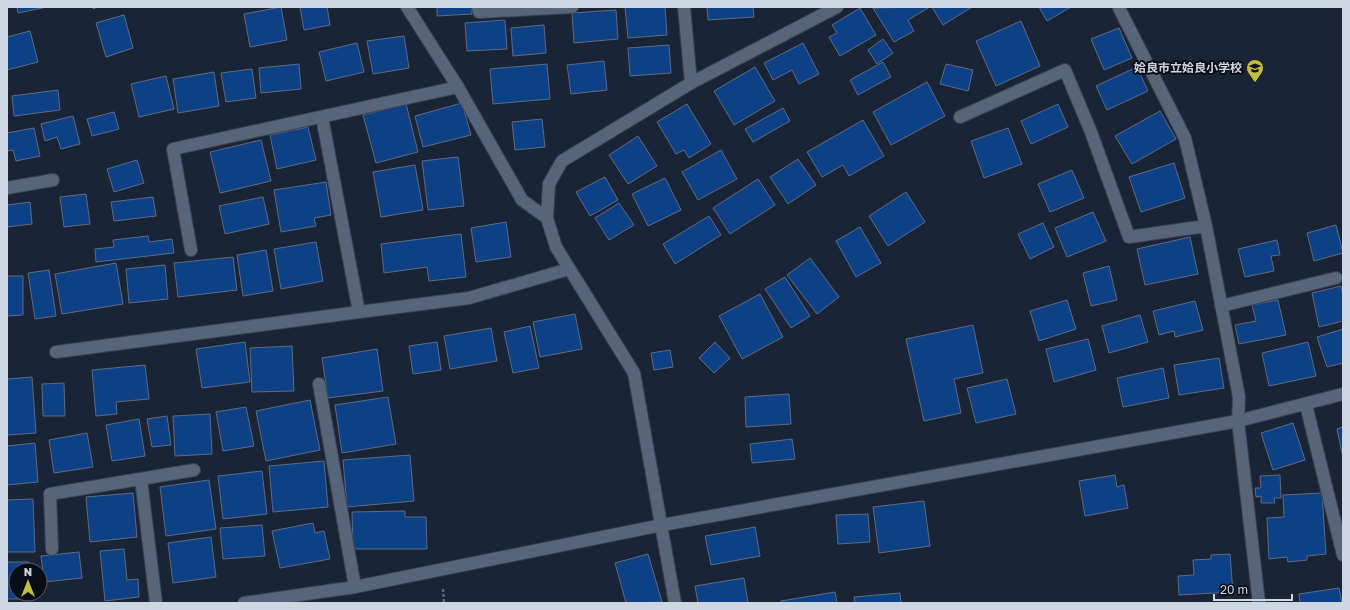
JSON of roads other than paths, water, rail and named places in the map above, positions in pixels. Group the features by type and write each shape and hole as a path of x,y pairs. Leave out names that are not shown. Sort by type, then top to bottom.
{"street":[{"path":"407,7 458,87 522,200 547,218"},
{"path":"478,7 479,12 572,7"},
{"path":"684,7 691,83"},
{"path":"1120,7 1119,8 1185,138 1206,226 1239,397 1238,421 1259,603"},
{"path":"675,603 672,595 662,525 634,373 556,247 547,218 549,184 562,161 691,83 831,9"},
{"path":"960,117 1065,70 1091,132 1129,237 1206,226"},
{"path":"190,250 173,149 458,87"},
{"path":"322,117 359,312"},
{"path":"7,188 53,180"},
{"path":"56,352 469,298 569,269"},
{"path":"1222,306 1336,278"},
{"path":"319,384 355,587"},
{"path":"244,603 355,587 662,525 1238,421 1306,405 1343,394"},
{"path":"1306,405 1343,555"},
{"path":"52,549 50,494 194,470"},
{"path":"141,479 156,603"}],"place":[{"name":"姶良市立姶良小学校","path":"1255,83"}]}
